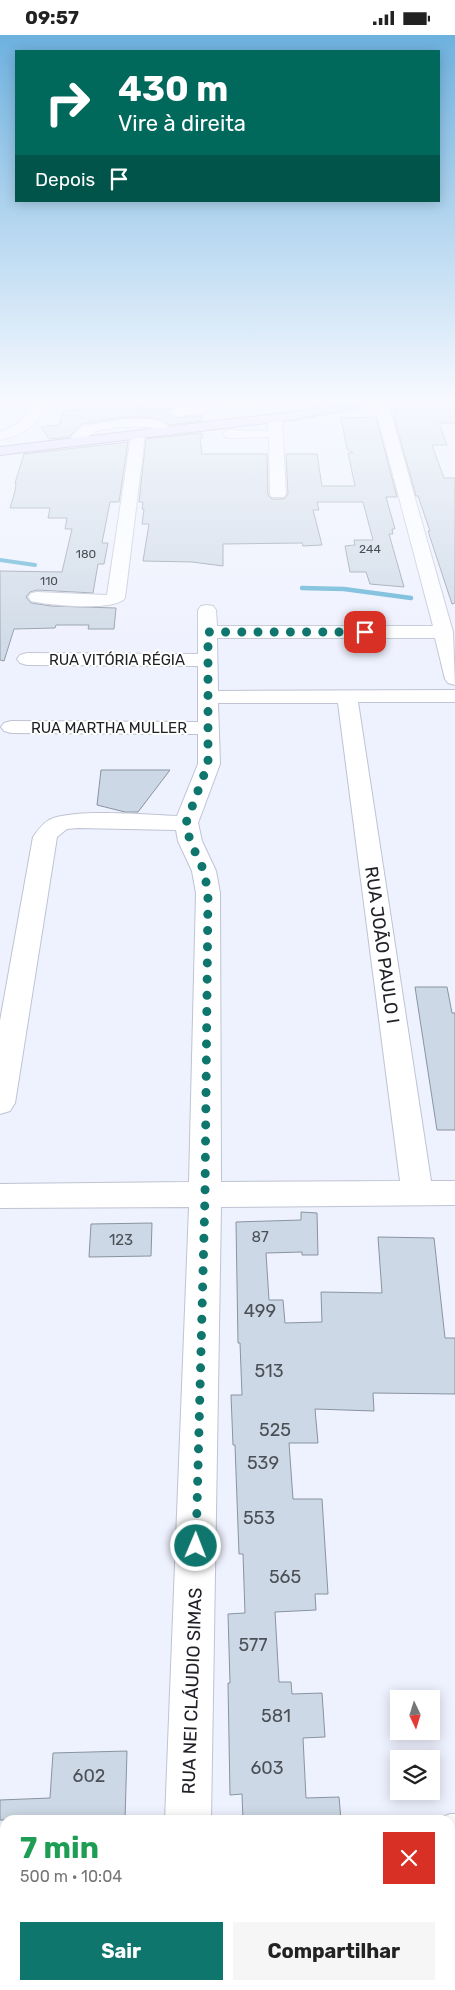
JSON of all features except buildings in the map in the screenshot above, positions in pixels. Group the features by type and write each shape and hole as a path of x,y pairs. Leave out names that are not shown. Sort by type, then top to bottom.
{"street":[{"path":"37,597 104,601 112,600 116,597 130,494"},
{"path":"406,494 455,679"},
{"path":"0,1103 45,837 49,830 63,822 78,821 186,823 208,764 207,610"},
{"path":"208,632 444,632"},
{"name":"RUA VITÓRIA RÉGIA","path":"27,659 207,660"},
{"path":"207,697 455,696"},
{"name":"RUA JOÃO PAULO I","path":"347,697 417,1193"},
{"name":"RUA MARTHA MULLER","path":"10,727 207,728"},
{"name":"RUA NEI CLÁUDIO SIMAS","path":"186,823 190,841 204,871 208,893 205,1195 188,1815"},
{"path":"0,1196 455,1193"}],"waterway":[{"path":"0,560 35,565"},
{"path":"302,588 344,589 411,598"}],"route":[{"path":"196,1546 205,1195 208,893 204,871 190,841 186,823 190,809 206,774 208,764 208,632 365,632"}]}
